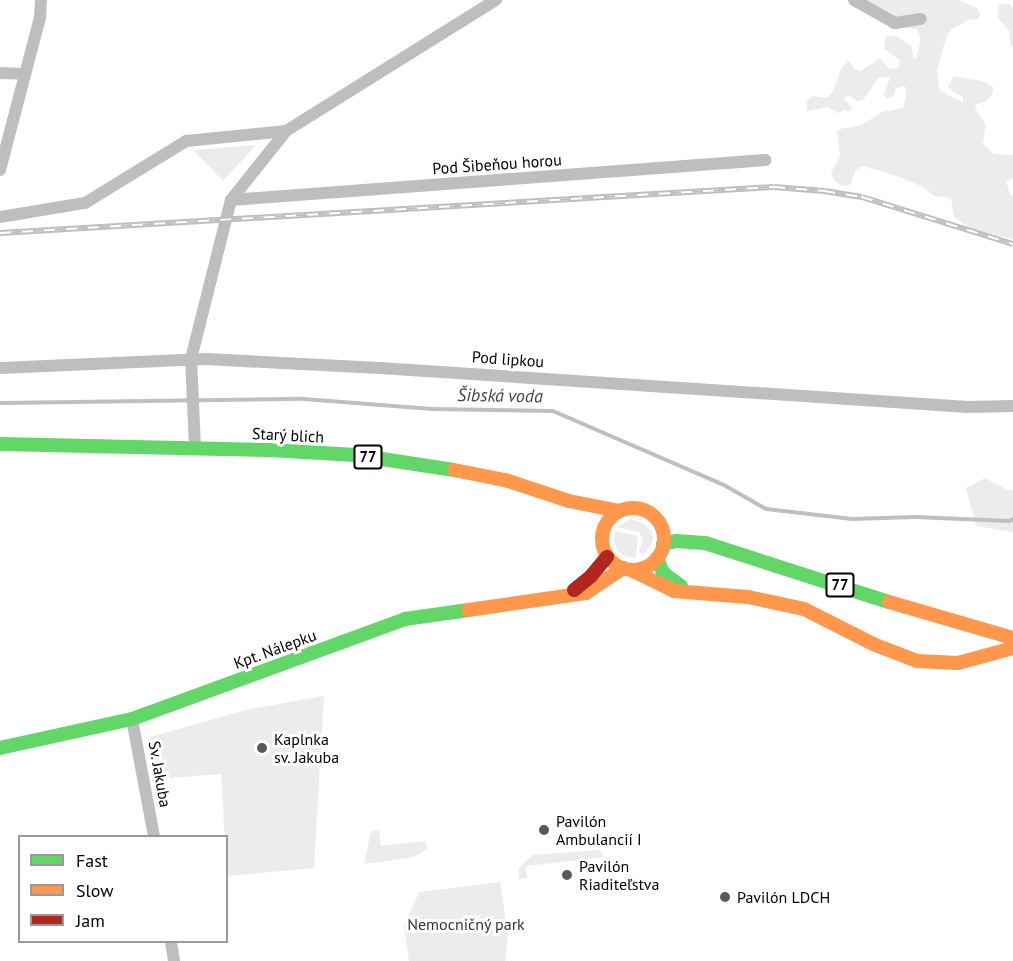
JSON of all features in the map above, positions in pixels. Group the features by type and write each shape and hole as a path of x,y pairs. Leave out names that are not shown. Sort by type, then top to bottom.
{"main road":[{"name":"Starý blich","path":"0,444 195,447 356,455 422,464 505,480 569,501 620,511"},
{"name":"Starý blich","path":"569,501 602,534"},
{"name":"77","path":"620,511 638,509 646,511 659,523 689,532 705,543"},
{"path":"620,511 612,516 602,534 608,557 666,588 748,597 804,609 873,644 917,661 958,663 1013,648"},
{"path":"627,569 649,565 657,558 663,544 659,523"},
{"name":"77","path":"663,544 676,541 705,543 1013,638"},
{"path":"565,597 591,576 608,557"},
{"path":"657,558 658,566 673,582 693,592"},
{"name":"Kpt. Nálepku","path":"0,748 132,718 405,619 586,593 627,569"}],"street":[{"path":"0,170 40,18 41,0"},
{"path":"195,447 191,360 231,200 286,130 496,0"},
{"path":"854,0 895,23 921,19"},
{"path":"0,73 25,74"},
{"path":"0,217 85,203 186,141 286,130"},
{"name":"Pod Šibeňou horou","path":"231,200 766,160"},
{"name":"Pod lipkou","path":"0,369 191,360 380,368 968,407 1013,406"},
{"name":"Sv. Jakuba","path":"132,718 154,835"},
{"path":"171,943 174,961"}],"green space":[{"path":"854,0 958,0 977,8 981,14 978,19 968,20 951,30 937,70 940,91 963,103 963,96 954,93 948,86 954,76 983,81 993,87 993,93 985,102 976,104 975,108 986,125 983,144 994,154 1013,155 1013,178 1006,181 1010,194 1013,196 1013,239 971,229 954,217 951,198 934,196 921,186 897,176 862,166 856,170 850,185 842,186 834,180 831,173 840,156 837,132 840,129 862,125 882,112 903,108 906,97 905,86 895,89 894,96 886,99 884,94 890,78 879,77 863,100 857,101 850,96 843,97 852,108 850,112 845,110 838,113 828,107 807,111 807,101 813,96 826,98 832,93 842,67 849,61 854,69 861,71 880,58 888,68 895,69 899,66 900,60 884,49 886,36 896,36 912,47 913,57 916,59 921,40 917,29 899,27 892,29"},
{"path":"999,4 1010,4 1013,9 1013,47 1010,45 1009,30 997,17"},
{"path":"256,145 223,181 193,150"},
{"path":"985,478 1010,491 1013,490 1013,532 976,526 966,488"},
{"path":"631,519 643,523 651,531 653,538 651,545 644,555 639,552 643,540 639,532 617,527"},
{"path":"615,531 638,536 636,558 626,557 618,551 613,540"},
{"path":"324,696 314,868 228,876 228,835 225,835 221,774 158,779 150,737 250,709"},
{"path":"379,830 381,846 425,841 428,848 414,857 364,864 371,831"},
{"path":"599,850 604,857 526,866 527,878 519,879 519,868 533,855"},
{"name":"Nemocničný park","path":"500,882 508,935 505,961 409,961 404,927 419,892"}],"waterway":[{"name":"Šibská voda","path":"0,403 304,399 432,409 553,411 724,485 766,509 852,519 915,517 1009,521 1013,519"}],"railway":[{"path":"0,233 774,187 862,197 1013,244"}],"traffic: fast":[{"path":"0,444 269,450 356,455 454,470"},
{"path":"663,544 676,541 705,543 889,602"},
{"path":"657,558 663,573 681,586"},
{"path":"0,748 132,719 405,619 468,610"}],"traffic: slow":[{"path":"454,470 505,480 569,501 620,511"},
{"path":"633,508 655,517 664,539 655,561 633,570 611,561 602,539 611,517 633,508"},
{"path":"468,610 586,593 623,568"},
{"path":"631,570 674,591 748,597 804,609 873,644 917,661 958,663 1013,648"},
{"path":"889,602 1013,638"}],"traffic: jam":[{"path":"574,590 591,576 607,557"}],"place":[{"name":"Kaplnka sv. Jakuba","path":"262,748"},
{"name":"Pavilón Ambulancií I","path":"544,830"},
{"name":"Pavilón Riaditeľstva","path":"567,875"},
{"name":"Pavilón LDCH","path":"725,897"}]}
